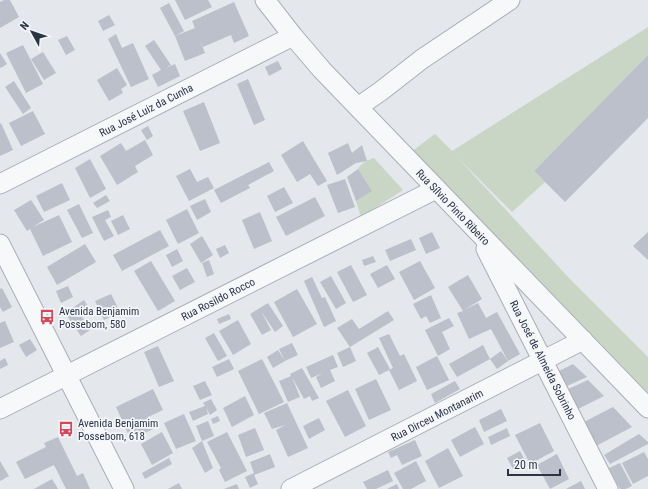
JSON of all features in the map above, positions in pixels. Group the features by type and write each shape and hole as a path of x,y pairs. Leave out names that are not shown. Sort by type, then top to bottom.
{"street":[{"name":"Rua Sílvio Pinto Ribeiro","path":"265,0 292,36 358,108 648,408"},
{"path":"358,108 422,58 510,0"},
{"name":"Rua José Luiz da Cunha","path":"0,184 292,36"},
{"name":"Rua Rosildo Rocco","path":"0,409 436,189"},
{"name":"Rua José de Almeida Sobrinho","path":"477,232 608,489"},
{"path":"0,244 124,489"},
{"name":"Rua Dirceu Montanarim","path":"291,489 583,340"}],"green space":[{"path":"648,27 648,55 534,171 545,182 512,212 456,156 569,278 648,357 648,398 411,152 435,134 452,151"},
{"path":"374,158 403,190 361,217 356,201 371,191 358,169 363,163"}],"building":[{"path":"10,0 19,17 0,28 0,2"},
{"path":"175,0 208,0 212,7 185,20"},
{"path":"234,2 249,36 234,43 231,35 203,47 199,38 205,53 185,61 175,36 195,28 192,21"},
{"path":"169,3 184,31 175,36 160,8"},
{"path":"109,15 115,25 103,31 98,21"},
{"path":"116,34 122,48 133,43 149,79 131,87 108,39"},
{"path":"67,36 75,50 66,55 58,40"},
{"path":"154,40 171,65 166,68 175,64 180,76 158,87 152,75 161,70 145,46"},
{"path":"23,45 43,84 26,93 6,53"},
{"path":"43,52 56,73 44,80 31,59"},
{"path":"0,53 7,64 1,68 0,67"},
{"path":"648,55 648,118 565,202 534,171"},
{"path":"278,61 282,69 269,76 265,67"},
{"path":"117,68 127,85 121,89 123,93 109,101 97,80"},
{"path":"248,79 265,120 254,125 237,84"},
{"path":"14,81 31,108 23,114 5,87"},
{"path":"204,102 220,143 200,151 183,111"},
{"path":"33,111 45,134 21,146 9,123"},
{"path":"1,123 13,150 0,156 0,124"},
{"path":"148,126 153,136 147,140 141,130"},
{"path":"145,140 153,155 135,166 138,172 117,185 100,156 121,143 126,151"},
{"path":"303,141 327,181 318,186 310,174 297,182 281,155"},
{"path":"348,143 352,153 362,145 367,161 356,163 337,175 328,153"},
{"path":"90,159 106,189 90,198 75,168"},
{"path":"269,162 274,171 248,185 250,188 221,203 214,190"},
{"path":"190,169 197,182 208,177 214,188 189,201 176,176"},
{"path":"358,169 372,191 356,201 347,177"},
{"path":"345,179 355,207 338,213 327,185"},
{"path":"62,183 70,200 44,212 36,196"},
{"path":"284,187 293,203 275,212 267,196"},
{"path":"106,195 110,201 97,208 93,203"},
{"path":"315,197 325,216 286,236 276,217"},
{"path":"205,199 211,212 197,220 190,206"},
{"path":"31,200 44,220 33,227 59,215 72,242 43,256 30,229 27,231 14,210"},
{"path":"79,204 93,233 82,238 67,210"},
{"path":"187,209 199,233 178,244 166,220"},
{"path":"108,210 111,217 105,220 114,236 104,241 92,217"},
{"path":"260,212 272,241 254,249 242,220"},
{"path":"123,215 130,229 118,235 111,221"},
{"path":"160,230 169,246 122,271 113,255"},
{"path":"432,232 440,248 426,254 419,238"},
{"path":"648,232 648,260 633,246"},
{"path":"202,236 213,255 201,263 190,244"},
{"path":"411,239 416,250 390,261 385,250"},
{"path":"85,244 96,262 57,285 47,267"},
{"path":"225,245 229,253 220,258 216,249"},
{"path":"177,249 183,261 172,267 166,255"},
{"path":"373,256 376,262 364,266 362,260"},
{"path":"209,260 214,274 207,277 202,263"},
{"path":"151,261 175,301 158,311 134,271"},
{"path":"420,261 435,288 414,300 399,272"},
{"path":"351,265 367,295 353,302 337,272"},
{"path":"387,265 395,279 378,288 370,274"},
{"path":"187,268 195,282 180,290 172,276"},
{"path":"468,275 482,299 464,310 478,303 486,318 497,312 520,354 508,361 491,329 469,339 457,313 463,311 448,287"},
{"path":"331,276 346,303 336,309 320,282"},
{"path":"312,277 322,298 325,297 336,321 324,327 304,281"},
{"path":"68,286 73,297 61,303 56,291"},
{"path":"2,288 12,307 3,312 0,307 0,289"},
{"path":"297,289 317,324 293,337 274,302"},
{"path":"111,294 120,312 104,320 95,301"},
{"path":"431,295 441,318 430,323 426,316 421,319 413,304"},
{"path":"84,300 91,311 82,317 90,330 81,336 65,313"},
{"path":"268,303 283,326 275,332 261,311 271,330 262,335 250,314"},
{"path":"388,311 394,320 350,347 337,328 352,319 359,329"},
{"path":"229,314 231,319 219,324 217,319"},
{"path":"449,318 454,326 442,332 450,349 438,356 425,330"},
{"path":"238,320 251,344 233,355 219,331"},
{"path":"5,321 14,342 0,348 0,323"},
{"path":"214,333 227,356 218,361 205,338"},
{"path":"389,334 400,356 404,354 417,381 399,390 389,370 393,368 379,338"},
{"path":"30,339 37,350 26,357 19,345"},
{"path":"292,343 298,355 285,361 279,349"},
{"path":"483,345 490,359 457,377 449,364"},
{"path":"158,346 174,381 159,387 144,352"},
{"path":"350,347 356,361 343,367 337,353"},
{"path":"378,347 390,369 379,375 367,353"},
{"path":"278,350 285,361 273,368 267,357"},
{"path":"501,351 508,361 497,369 490,359"},
{"path":"333,355 338,367 330,370 335,381 321,388 316,377 323,373 311,378 306,367"},
{"path":"437,356 449,380 427,390 416,367"},
{"path":"5,358 8,365 0,369 0,361"},
{"path":"229,359 234,369 217,377 212,367"},
{"path":"262,359 284,402 259,414 238,371"},
{"path":"573,364 587,377 567,386 559,371"},
{"path":"302,368 319,398 312,401 310,396 304,399 292,377 300,397 288,402 279,381 291,376 290,374"},
{"path":"376,379 391,410 369,420 355,389"},
{"path":"588,380 604,396 578,409 568,389"},
{"path":"205,381 212,395 200,400 193,386"},
{"path":"455,381 460,389 435,403 431,394"},
{"path":"153,389 163,410 148,417 153,429 131,440 116,407"},
{"path":"348,390 366,426 345,437 326,401"},
{"path":"245,396 254,415 232,427 223,408"},
{"path":"211,399 217,410 210,415 206,408 208,414 193,421 189,412 205,406 203,403"},
{"path":"287,403 308,448 288,457 276,430 285,425 272,429 264,413"},
{"path":"613,407 632,427 596,446 584,422"},
{"path":"501,409 507,421 484,432 479,420"},
{"path":"184,414 196,441 176,449 164,423"},
{"path":"218,416 220,421 213,424 211,419"},
{"path":"319,418 325,430 309,439 303,426"},
{"path":"208,421 214,436 202,441 196,426"},
{"path":"540,423 554,451 530,464 515,435"},
{"path":"475,427 484,444 460,457 451,440"},
{"path":"255,428 264,450 246,457 238,435"},
{"path":"507,428 510,436 491,445 488,437"},
{"path":"162,432 173,453 152,465 141,444"},
{"path":"227,432 247,471 225,482 219,470 221,468 207,442"},
{"path":"639,434 648,442 648,444 610,464 604,455"},
{"path":"58,437 77,476 83,473 90,489 66,489 54,465 25,479 16,462 46,447 44,443"},
{"path":"415,440 422,456 402,465 397,455 391,458 388,452"},
{"path":"202,441 213,468 205,473 192,448"},
{"path":"448,448 463,476 439,488 425,461"},
{"path":"520,451 526,462 513,469 507,458"},
{"path":"644,452 648,459 648,476 633,484 622,463"},
{"path":"270,454 275,467 254,475 258,484 250,488 245,477 254,473 250,462"},
{"path":"557,454 569,479 550,489 537,465"},
{"path":"169,458 172,464 145,479 142,473"},
{"path":"0,461 9,476 0,481"},
{"path":"416,461 426,481 411,489 403,489 394,473"},
{"path":"620,463 632,486 626,489 620,489 609,468"},
{"path":"388,470 393,481 376,489 367,489 363,482"},
{"path":"52,479 58,489 34,489"},
{"path":"581,481 585,489 566,489"},
{"path":"179,483 182,489 168,489"},
{"path":"237,484 239,489 224,489"},
{"path":"397,484 399,489 387,489"}],"place":[{"name":"Avenida Benjamim Possebom, 580","path":"47,317"},
{"name":"Avenida Benjamim Possebom, 618","path":"66,429"}]}
